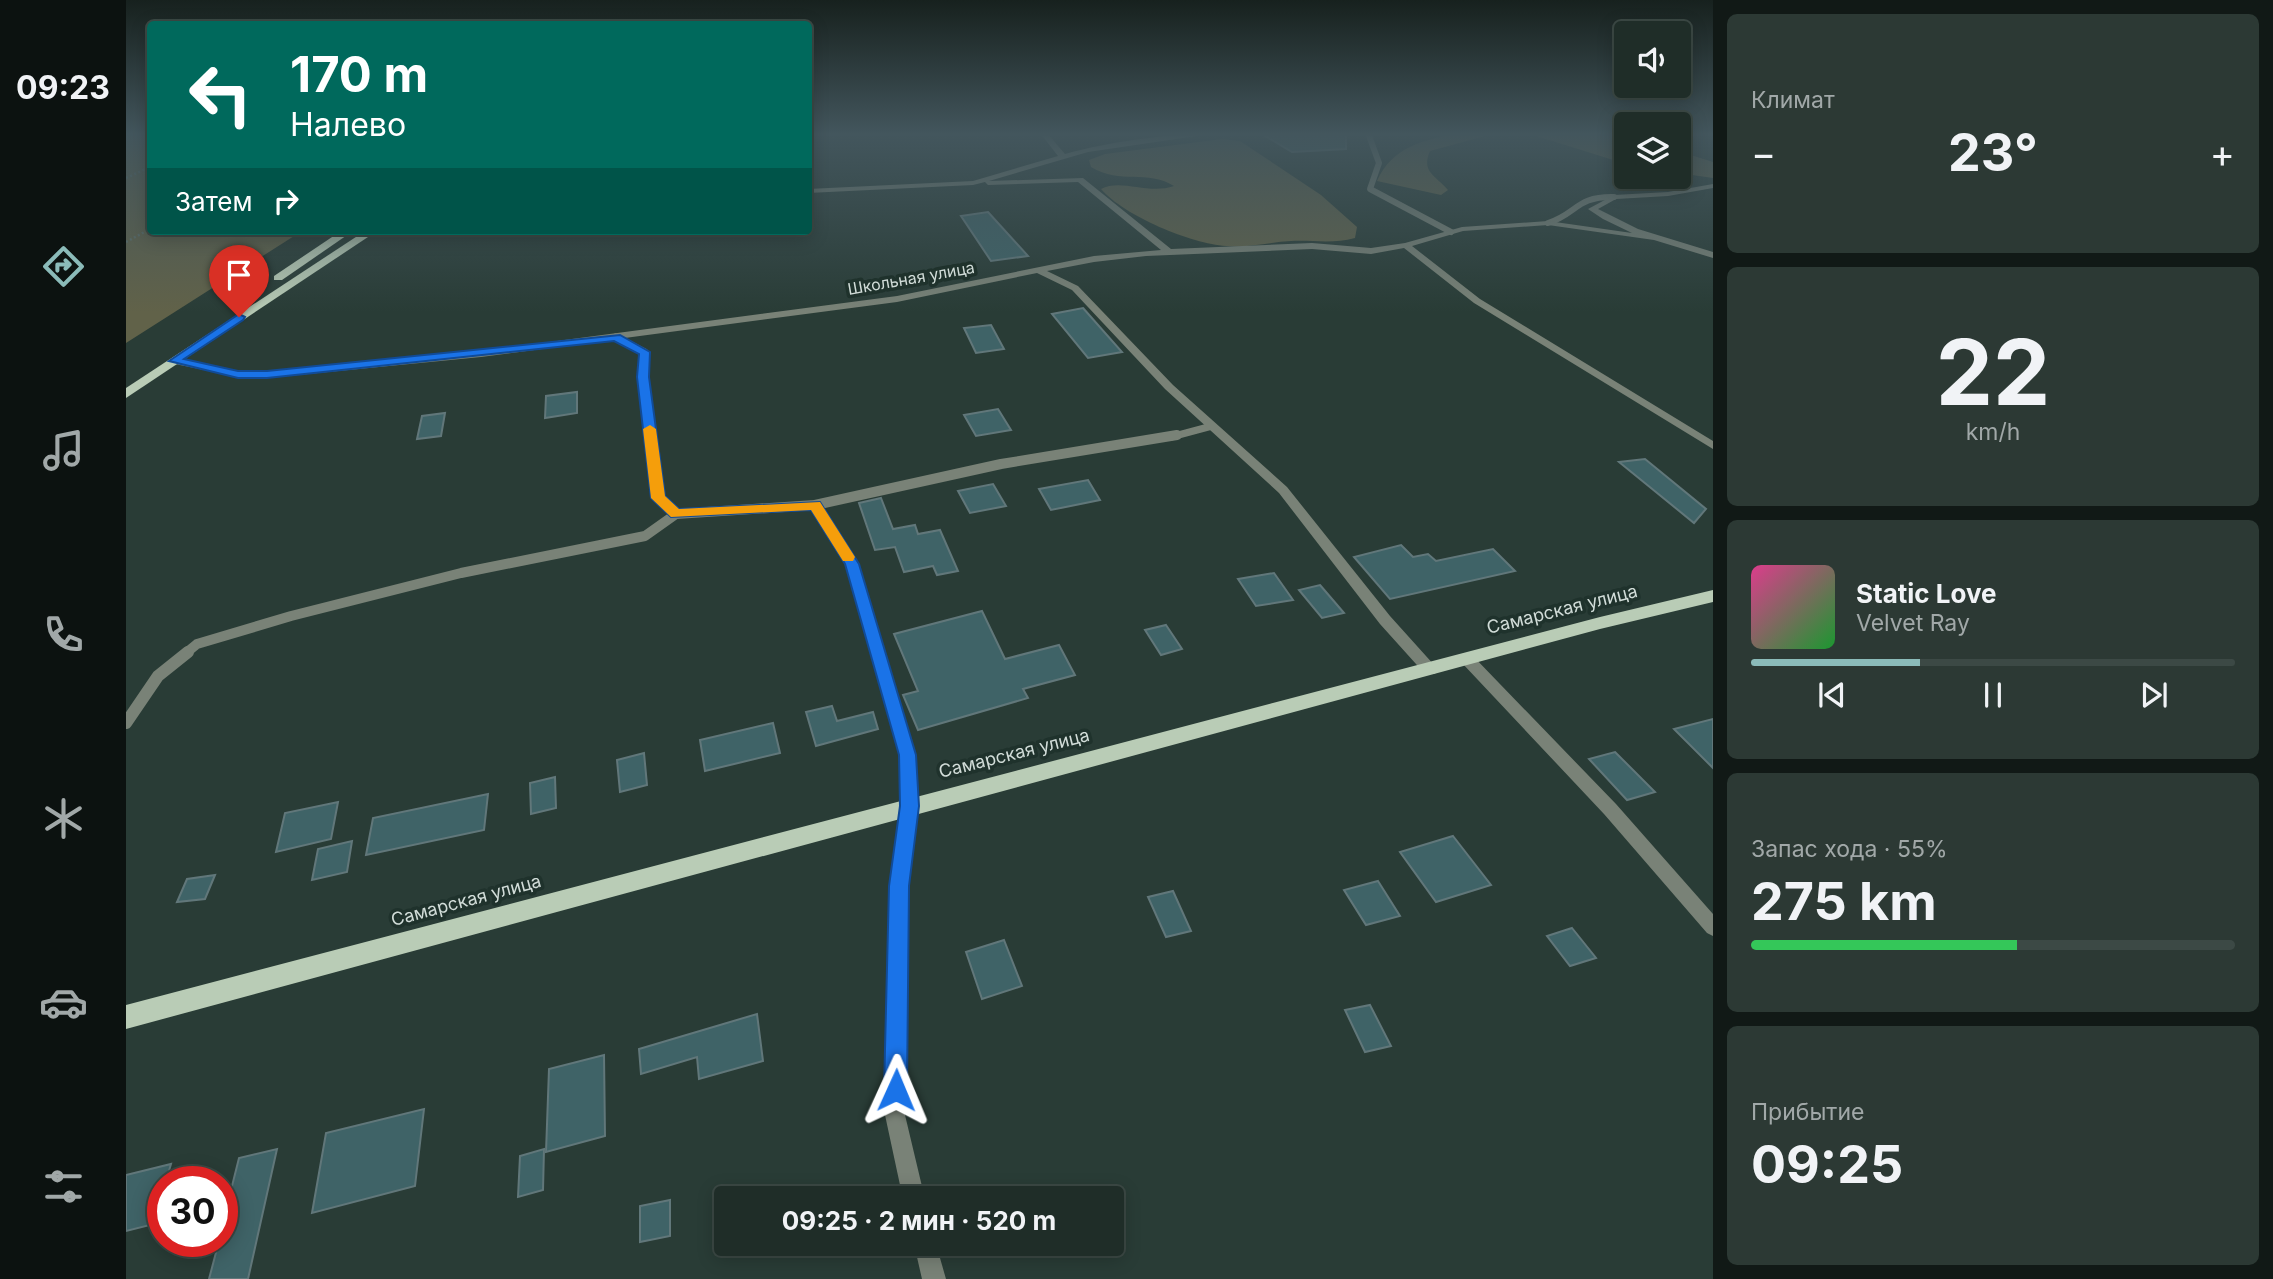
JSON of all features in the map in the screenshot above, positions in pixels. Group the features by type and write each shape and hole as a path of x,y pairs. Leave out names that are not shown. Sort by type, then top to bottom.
{"main road":[{"path":"126,379 342,235"},
{"path":"126,394 366,235"},
{"name":"Самарская улица","path":"126,1017 909,806 1713,596"}],"street":[{"path":"1096,193 1169,252"},
{"path":"1675,193 1614,197 1591,209 1610,222 1652,238 1713,255"},
{"name":"Школьная улица","path":"174,361 238,374 267,375 616,337 702,323 897,299 1094,260 1169,252 1312,246 1371,251 1406,245 1451,232 1548,222 1652,238"},
{"path":"1406,245 1477,301 1713,446"},
{"path":"1038,271 1075,288 1169,387 1283,490 1385,620 1430,670"},
{"path":"1467,659 1610,809 1713,926"},
{"path":"909,806 899,886 895,1115 911,1186"},
{"path":"928,1256 934,1279"}],"lane":[{"path":"1377,193 1399,207 1451,232"},
{"path":"1548,222 1565,218 1570,206 1584,200 1614,197"},
{"path":"616,337 645,352 643,377 658,498 676,514"},
{"path":"126,723 158,676 197,644 461,573 645,536 676,514 815,505 1002,464 1156,441 1212,426"},
{"path":"815,505 852,564 908,755 909,806"}],"path":[{"path":"126,242 147,231"}],"green space":[{"path":"126,193 147,193 147,235 296,235 126,343"},
{"path":"1105,193 1318,193 1357,227 1355,238 1339,241 1291,241 1251,246 1212,244 1159,227"}],"building":[{"path":"988,212 1028,256 991,261 961,216"},
{"path":"1083,308 1122,352 1088,358 1052,314"},
{"path":"991,325 1004,349 976,353 964,328"},
{"path":"577,392 577,413 545,418 546,396"},
{"path":"998,409 1011,430 976,436 964,415"},
{"path":"445,413 441,436 417,439 422,416"},
{"path":"1645,459 1706,509 1694,523 1619,462"},
{"path":"1088,480 1100,500 1051,510 1039,489"},
{"path":"993,484 1006,506 970,513 958,491"},
{"path":"881,498 893,529 915,525 918,534 940,530 958,571 937,575 933,566 904,572 895,547 875,550 859,503"},
{"path":"1401,545 1413,557 1428,554 1436,561 1493,549 1515,571 1390,599 1354,557"},
{"path":"1274,573 1293,600 1256,606 1238,579"},
{"path":"1320,585 1344,613 1322,618 1299,590"},
{"path":"982,611 1005,659 1059,645 1075,675 1023,689 1028,698 918,730 903,695 918,691 894,634"},
{"path":"1166,625 1182,649 1161,655 1145,630"},
{"path":"832,706 837,721 873,712 878,729 816,746 806,712"},
{"path":"1713,719 1713,768 1674,729"},
{"path":"773,723 780,753 705,771 700,740"},
{"path":"1615,752 1655,792 1627,800 1589,759"},
{"path":"644,753 647,785 620,792 617,760"},
{"path":"555,777 556,808 531,814 530,783"},
{"path":"488,794 484,830 366,855 373,818"},
{"path":"338,802 331,839 276,852 285,813"},
{"path":"1453,836 1491,885 1436,902 1400,852"},
{"path":"352,841 347,872 312,880 318,849"},
{"path":"215,875 205,899 177,902 187,879"},
{"path":"1378,881 1400,916 1366,925 1344,890"},
{"path":"1173,891 1191,931 1166,937 1148,897"},
{"path":"1572,928 1596,958 1570,966 1547,936"},
{"path":"1004,940 1022,986 982,999 966,952"},
{"path":"1370,1005 1391,1046 1365,1052 1345,1010"},
{"path":"757,1014 763,1061 699,1079 697,1057 641,1074 639,1049"},
{"path":"604,1055 605,1136 546,1152 549,1069"},
{"path":"424,1109 415,1186 312,1213 326,1133"},
{"path":"277,1149 248,1279 209,1279 215,1257 238,1257 239,1158"},
{"path":"544,1149 543,1190 518,1197 520,1156"},
{"path":"147,1170 147,1226 126,1231 126,1175"},
{"path":"670,1200 670,1236 640,1242 640,1206"}],"slow traffic":[{"path":"650,429 658,498 676,514 815,505 848,557"}],"route":[{"path":"239,317 174,361 238,374 267,375 481,354 616,337 645,352 643,377 658,498 676,514 815,505 852,564 908,755 909,806 899,886 896,1090"}]}
